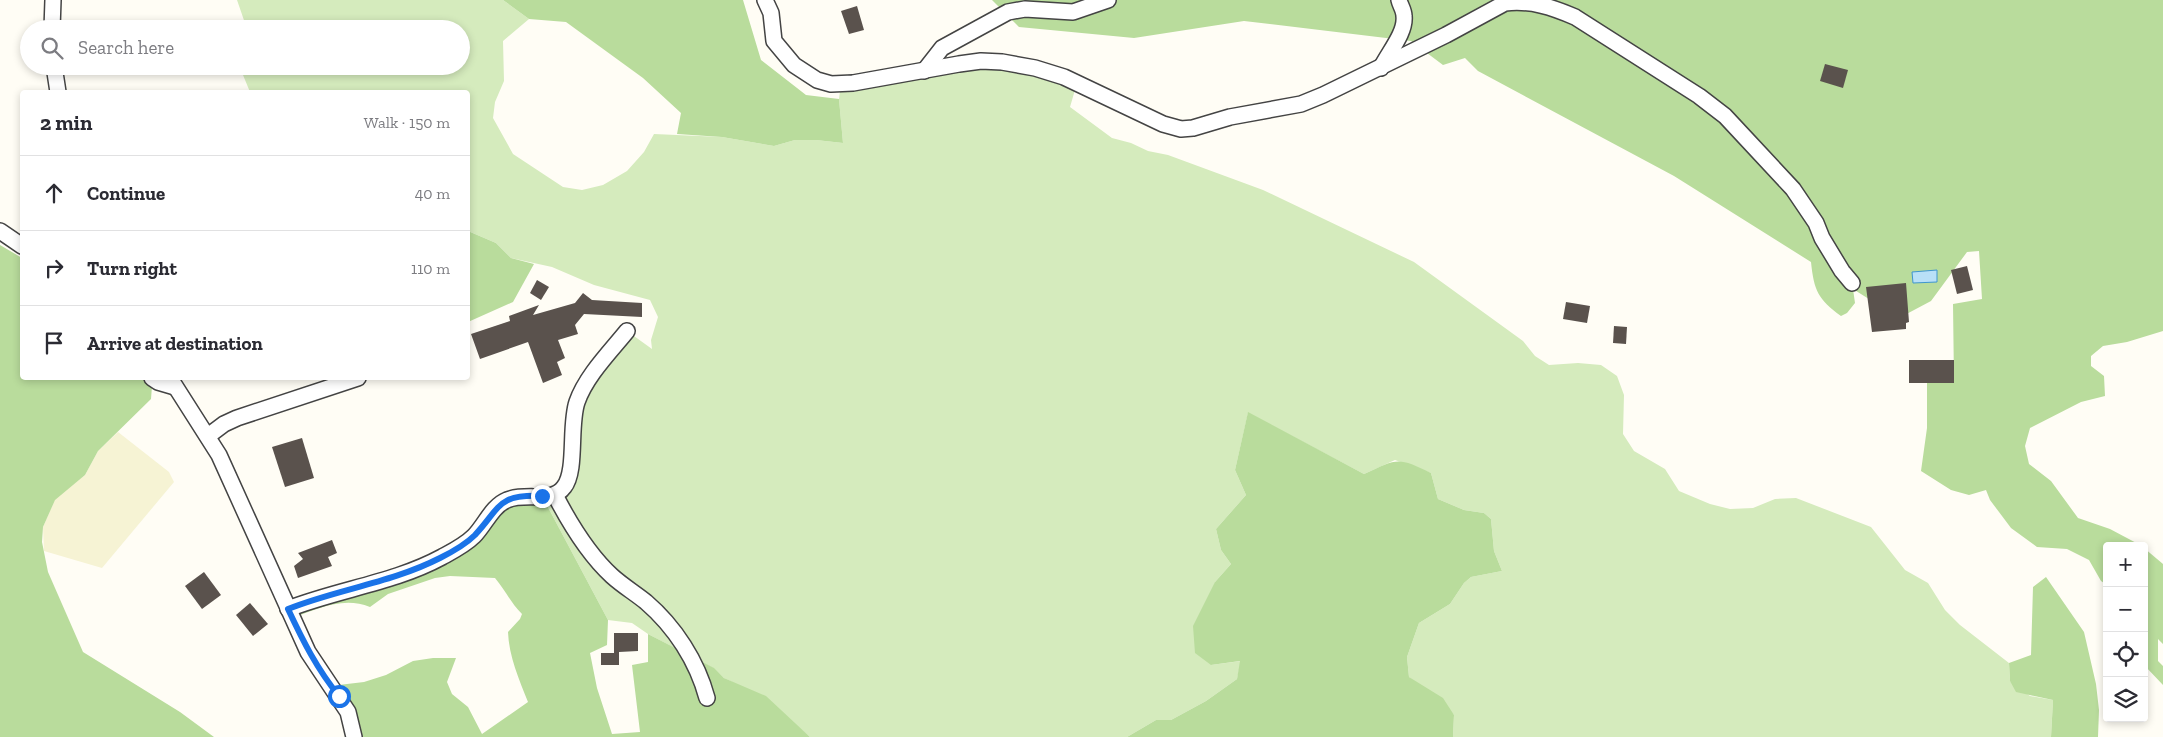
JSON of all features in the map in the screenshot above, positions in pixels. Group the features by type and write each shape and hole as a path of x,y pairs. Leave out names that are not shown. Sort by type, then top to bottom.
{"street":[{"path":"52,20 53,0"},
{"path":"765,0 771,13 774,41 794,65 817,80 831,84 853,83 982,61 1002,62 1035,68 1064,77 1163,124 1182,129 1193,128 1230,117 1301,104 1323,96 1505,3 1536,3 1556,8 1576,17 1699,96 1725,116 1793,189 1816,223 1822,238 1842,271 1852,283"},
{"path":"924,71 942,48 1008,12 1025,9 1073,12 1108,0"},
{"path":"1381,68 1404,22 1404,14 1399,0"},
{"path":"55,75 58,90"},
{"path":"0,230 20,245"},
{"path":"288,609 315,599 408,574 441,558 474,535 495,508 505,500 522,495 549,497 555,495 565,486 569,475 576,402 584,387 627,330"},
{"path":"155,380 158,382 173,382 208,436 232,482 308,652 348,712 354,737"},
{"path":"208,436 224,424 237,418 352,380"},
{"path":"555,495 591,554 612,576 646,602 662,618 685,647 696,666 706,698"}],"shaded area":[{"path":"118,432 169,472 174,482 102,568 44,551 43,527 55,499 85,475 98,451"}],"green space":[{"path":"237,0 503,0 529,19 503,41 504,81 495,102 493,118 513,154 563,187 582,190 603,185 627,171 644,152 654,134 722,137 774,146 795,140 843,143 839,99 841,84 981,61 1077,83 1070,107 1112,138 1131,143 1148,151 1168,155 1263,190 1414,262 1523,341 1535,356 1549,365 1578,363 1601,365 1617,376 1624,395 1623,434 1634,451 1665,469 1679,491 1710,504 1730,509 1753,508 1775,499 1796,498 1871,527 1905,570 1928,583 1945,610 1960,625 2009,663 2010,681 2030,696 2053,700 2051,737 1453,737 1454,715 1409,677 1407,657 1419,623 1450,604 1464,583 1471,577 1502,571 1494,551 1491,519 1484,513 1464,510 1438,499 1431,473 1395,460 1364,474 1248,413 1235,470 1246,495 1216,529 1221,550 1231,564 1215,582 1211,665 1241,661 1237,679 1206,701 1171,720 1156,720 1127,737 810,737 791,721 742,687 724,678 713,668 648,634 632,623 608,620 542,496 561,491 576,402 627,331 652,349 651,340 658,317 650,300 594,285 552,267 511,258 496,243 470,232 470,90 249,90 243,75 470,75 470,20 244,20"},
{"path":"503,0 743,0 761,60 806,95 839,99 843,143 795,140 774,146 722,137 677,134 681,113 643,78 566,22 529,19"},
{"path":"992,0 2163,0 2163,331 2127,342 2103,346 2091,356 2091,366 2104,376 2105,396 2081,402 2030,428 2025,446 2029,464 2051,481 2078,518 2110,529 2134,542 2103,542 2103,582 2089,560 2067,549 2037,547 2011,528 1990,500 1986,490 1969,495 1951,490 1921,471 1927,428 1927,383 1954,383 1953,304 1982,299 1979,251 1967,252 1931,301 1899,318 1853,289 1855,303 1847,313 1841,316 1819,294 1811,262 1674,176 1478,71 1465,58 1443,65 1411,41 1244,21 1134,38 1019,27"},
{"path":"470,232 496,243 511,258 534,264 513,302 470,321"},
{"path":"0,245 20,257 20,380 147,380 152,386 151,399 98,451 85,475 55,500 43,527 42,542 48,572 83,652 180,712 214,737 0,737"},
{"path":"1248,412 1364,474 1391,463 1404,462 1411,464 1431,473 1438,499 1464,510 1484,513 1491,519 1494,551 1502,571 1471,577 1464,583 1450,604 1419,623 1407,657 1409,677 1443,698 1454,715 1453,737 1127,737 1156,720 1171,720 1206,701 1237,679 1240,661 1211,665 1195,653 1193,626 1215,582 1231,564 1221,550 1216,529 1246,495 1235,470"},
{"path":"542,496 608,620 607,645 590,653 597,688 612,734 640,732 632,665 648,662 648,634 714,668 724,678 766,696 810,737 354,737 330,686 364,682 386,675 413,661 433,658 456,658 447,682 452,694 468,707 482,734 528,702 512,659 508,632 522,614 495,578 450,576 435,578 388,594 370,607 360,604 340,603 292,618 315,599 441,557 495,508"},
{"path":"2148,551 2163,564 2163,644 2158,639 2158,661 2163,666 2163,685 2148,669"},
{"path":"2046,577 2084,632 2096,684 2099,710 2098,737 2051,737 2053,700 2016,692 2010,681 2009,663 2031,655 2033,587"}],"water":[{"path":"1937,270 1937,282 1913,283 1912,272"}],"building":[{"path":"857,6 864,30 849,34 841,11"},
{"path":"1825,64 1848,70 1843,88 1820,81"},
{"path":"1967,266 1973,290 1957,294 1951,270"},
{"path":"537,280 549,287 541,300 530,293"},
{"path":"1906,283 1909,322 1906,323 1906,329 1872,332 1866,287"},
{"path":"583,293 592,300 642,303 642,317 584,314 575,325 578,334 558,340 565,358 557,362 562,375 543,383 528,342 480,359 471,334 510,321 509,316 539,305 533,315 575,303"},
{"path":"1566,302 1590,306 1587,323 1563,319"},
{"path":"1614,326 1627,327 1626,344 1613,343"},
{"path":"1909,360 1954,360 1954,383 1909,383"},
{"path":"302,438 314,478 285,487 272,447"},
{"path":"332,540 337,553 328,557 332,566 298,578 294,566 303,559 298,553"},
{"path":"204,572 221,595 202,609 185,586"},
{"path":"250,603 268,624 253,636 236,615"},
{"path":"614,633 638,633 638,651 619,652 619,665 601,665 601,653 614,653"}],"route":[{"path":"339,696 322,676 308,652 288,609 340,591 408,574 462,546 474,535 495,508 505,500 522,495 542,496"}]}
